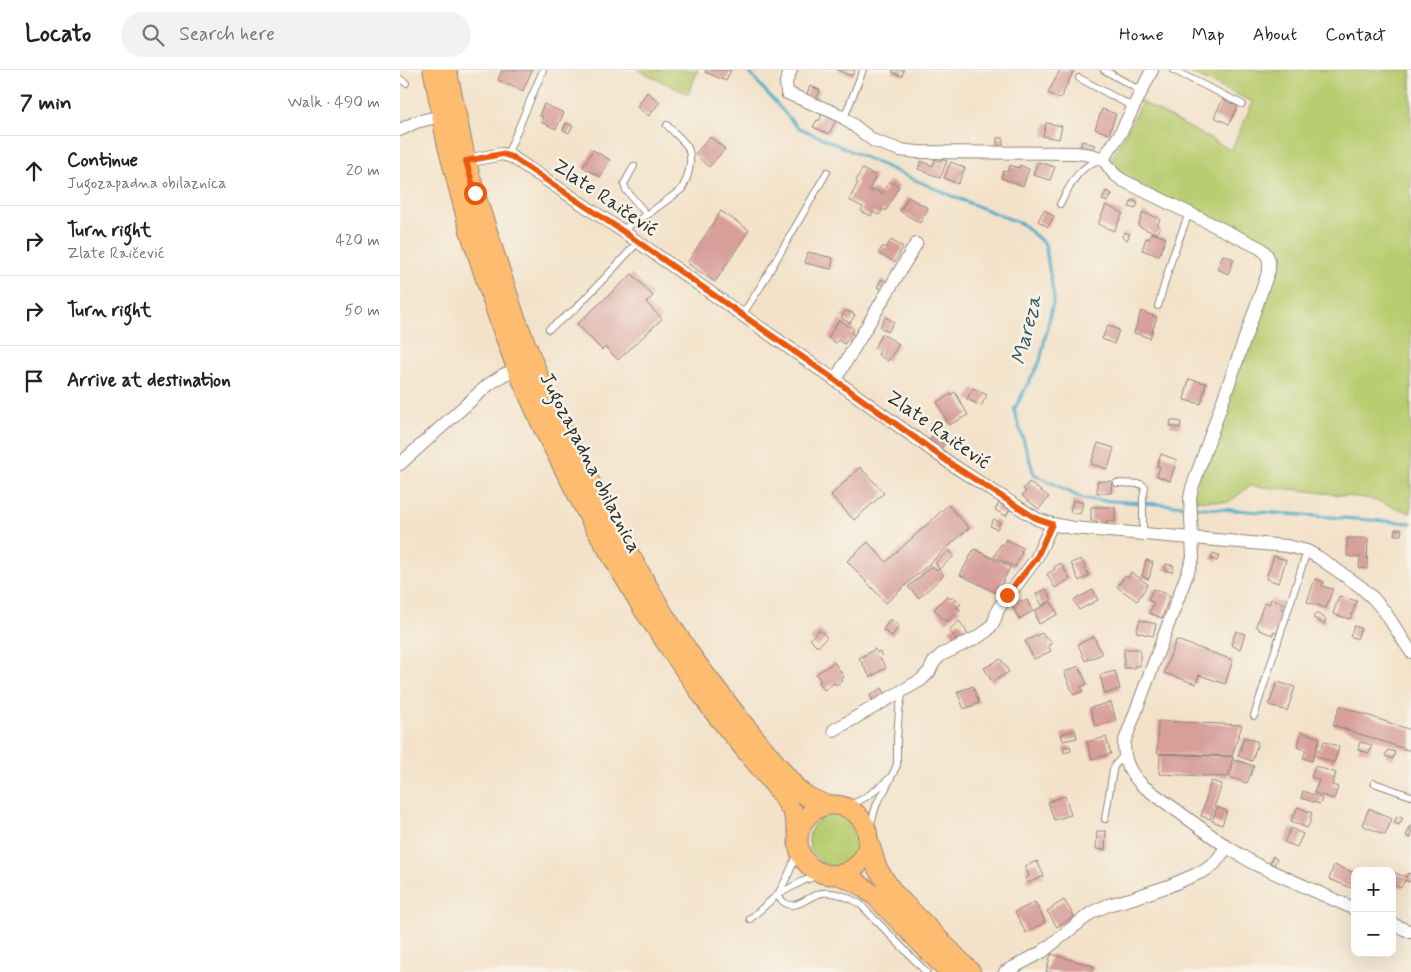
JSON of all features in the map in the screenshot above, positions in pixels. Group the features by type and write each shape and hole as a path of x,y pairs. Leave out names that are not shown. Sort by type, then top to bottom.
{"main road":[{"name":"Jugozapadna obilaznica","path":"433,70 456,183 470,232 517,369 544,430 591,521 633,593 713,711 783,797 793,812 798,838"},
{"name":"Jugozapadna obilaznica","path":"447,70 466,161 500,274 552,410 615,529 663,613 695,661 735,714 797,789 815,801 835,806"},
{"path":"949,972 875,896 859,884 814,870 806,863 801,855 798,838 802,823 808,815 816,809 835,806 852,810 860,816 865,824 877,868 893,892 971,972"},
{"path":"831,875 850,871 860,864 866,854 869,837"}],"street":[{"path":"790,70 786,82 787,93 821,106 844,118 874,141 900,150 926,152 1090,155 1103,159 1114,174 1122,180 1266,252 1270,263 1269,270 1192,488 1190,512 1193,558 1124,743 1124,755 1133,776 1143,786 1227,847 1255,864 1351,907"},
{"path":"1103,159 1120,134 1152,70"},
{"path":"400,130 421,121 441,116"},
{"path":"466,161 495,155 507,155"},
{"name":"Zlate Raičević","path":"507,155 621,230 954,466 1037,519 1073,528 1300,548 1354,582 1373,598 1385,612 1411,652"},
{"path":"835,380 916,244"},
{"path":"400,464 488,385 502,375 517,369"},
{"path":"834,730 925,676 941,655 988,630 994,622 998,609 1036,559 1052,524"},
{"path":"1005,972 1042,952 1091,913 1108,905 1146,894 1204,871 1214,864 1227,847"},
{"path":"1396,926 1411,932"}],"lane":[{"path":"507,155 543,70"},
{"path":"844,118 863,70"},
{"path":"1104,70 1141,91"},
{"path":"1173,70 1242,104"},
{"path":"1079,78 1133,107"},
{"path":"621,230 647,215 682,189 688,176 690,155 687,146 667,126"},
{"path":"1060,204 1081,170 1090,163 1103,159"},
{"path":"634,166 624,184 626,190 647,215"},
{"path":"742,315 761,286 827,172"},
{"path":"1158,306 1188,213"},
{"path":"549,329 574,310 637,243"},
{"path":"1117,483 1144,485 1143,534"},
{"path":"1254,716 1307,551"},
{"path":"869,837 878,803 897,765 898,726 903,690"},
{"path":"1105,819 1113,770 1124,755"},
{"path":"835,806 852,804 867,796 892,776"},
{"path":"1374,783 1411,796"},
{"path":"777,895 794,864 798,838"},
{"path":"750,920 777,895 803,881 831,875"},
{"path":"777,895 781,901 789,906 796,906 816,895 824,893 839,894 851,898 860,904 926,972"}],"green space":[{"path":"638,70 698,70 688,94"},
{"path":"1184,70 1411,70 1411,513 1371,499 1250,486 1229,502 1192,500 1272,254 1124,176 1111,160 1142,102 1231,150 1253,102"},
{"path":"835,814 845,816 853,822 859,830 861,840 859,850 853,858 845,864 835,866 825,864 817,858 811,850 809,840 811,830 817,822 825,816"}],"building":[{"path":"502,70 532,70 523,91 498,80"},
{"path":"706,70 731,70 726,81 705,72"},
{"path":"837,70 855,70 852,76"},
{"path":"893,70 904,70 902,76 892,72"},
{"path":"1060,70 1074,70 1060,99 1048,93"},
{"path":"810,86 820,90 816,100 806,96"},
{"path":"647,92 660,102 649,116 637,107"},
{"path":"1223,99 1238,106 1229,124 1214,117"},
{"path":"544,104 564,113 556,129 541,122 543,116 539,115"},
{"path":"1102,109 1116,114 1109,134 1095,129"},
{"path":"822,114 836,120 829,134 813,127 817,120 819,121"},
{"path":"566,123 573,126 569,133 563,130"},
{"path":"1046,123 1062,126 1059,139 1043,136"},
{"path":"710,137 725,149 709,167 695,154"},
{"path":"997,138 1003,138 1003,150 997,150"},
{"path":"1082,141 1095,145 1092,154 1080,150"},
{"path":"593,150 610,160 600,177 583,167"},
{"path":"935,159 947,161 940,178 918,169 921,161 933,166"},
{"path":"951,162 965,168 958,184 944,178"},
{"path":"1038,162 1055,167 1050,180 1033,175"},
{"path":"1010,165 1019,168 1020,165 1029,169 1023,186 1001,178 1003,171 1008,172"},
{"path":"862,169 876,176 869,190 872,192 873,189 882,194 889,181 899,186 886,211 883,209 879,215 873,212 871,216 861,211 863,207 849,200 858,183 856,181"},
{"path":"1106,191 1112,194 1108,202 1102,200"},
{"path":"908,197 928,208 920,223 900,211"},
{"path":"1132,200 1138,203 1135,209 1129,207"},
{"path":"1106,205 1123,213 1114,231 1098,224"},
{"path":"1044,210 1054,216 1048,227 1038,221"},
{"path":"721,211 749,230 715,282 687,263"},
{"path":"1143,212 1160,219 1157,226 1160,227 1157,234 1138,226"},
{"path":"1124,232 1130,234 1127,240 1122,237"},
{"path":"1151,233 1166,238 1159,256 1142,250 1146,238 1149,239"},
{"path":"891,240 903,247 895,262 878,253 883,246 886,248"},
{"path":"808,252 833,258 831,269 805,263"},
{"path":"1223,255 1234,259 1228,274 1217,269"},
{"path":"632,274 653,296 646,302 662,319 618,360 605,347 602,350 577,324"},
{"path":"882,279 887,282 883,290 877,287"},
{"path":"846,310 855,315 850,323 841,318"},
{"path":"1141,311 1157,317 1150,338 1134,333"},
{"path":"886,317 894,322 888,332 880,327"},
{"path":"839,320 854,329 851,333 855,335 851,342 847,339 845,344 838,340 836,343 828,338"},
{"path":"1108,325 1119,330 1114,344 1102,339"},
{"path":"882,334 899,344 888,361 878,355 880,351 874,348"},
{"path":"1189,379 1206,383 1201,404 1184,400"},
{"path":"973,388 987,395 981,406 967,399"},
{"path":"955,392 968,415 949,425 937,402"},
{"path":"1171,420 1181,422 1180,428 1170,426"},
{"path":"935,432 947,440 941,449 929,441"},
{"path":"1098,443 1114,448 1108,469 1091,464"},
{"path":"1161,454 1177,460 1170,481 1157,476 1160,467 1157,466"},
{"path":"860,467 884,493 854,520 831,495"},
{"path":"1097,481 1112,481 1111,493 1097,493"},
{"path":"1029,482 1049,497 1039,509 1022,496 1026,491 1023,489"},
{"path":"1073,500 1083,503 1080,514 1070,512"},
{"path":"999,503 1010,509 1006,516 995,510"},
{"path":"948,505 969,528 886,603 847,561 868,542 886,562"},
{"path":"1091,507 1115,507 1115,522 1106,521 1106,525 1097,525 1097,521 1091,521"},
{"path":"994,519 1000,523 997,529 990,526"},
{"path":"1395,529 1402,529 1401,535 1394,535"},
{"path":"1347,538 1368,538 1367,569 1359,568 1360,557 1347,556"},
{"path":"1006,539 1023,548 1015,567 994,557"},
{"path":"974,549 1010,567 997,593 960,575"},
{"path":"949,550 954,556 939,569 935,563"},
{"path":"1213,553 1219,555 1217,561 1211,559"},
{"path":"1274,556 1286,560 1279,583 1266,579"},
{"path":"1081,559 1089,576 1079,581 1071,563"},
{"path":"1146,560 1153,562 1149,579 1142,577"},
{"path":"1061,563 1070,579 1055,588 1047,574"},
{"path":"1166,564 1174,566 1172,572 1164,570"},
{"path":"932,566 937,570 939,569 944,575 919,598 908,587"},
{"path":"1131,572 1148,584 1137,601 1117,587 1125,576 1128,578"},
{"path":"1315,579 1324,582 1322,586 1333,589 1326,608 1307,602"},
{"path":"1046,589 1052,600 1042,605 1036,594"},
{"path":"1153,589 1170,595 1162,618 1149,613 1154,603 1148,600"},
{"path":"1093,590 1098,600 1079,610 1074,600"},
{"path":"947,596 950,599 953,596 961,604 957,607 960,610 946,622 934,609"},
{"path":"1339,596 1357,601 1350,619 1333,614"},
{"path":"1271,599 1283,603 1281,608 1285,610 1277,633 1273,632 1273,635 1259,630 1256,626 1264,603 1269,604"},
{"path":"1022,600 1023,602 1027,600 1033,611 1019,619 1012,605"},
{"path":"1051,602 1058,614 1039,624 1034,611"},
{"path":"1316,613 1326,619 1324,624 1313,618"},
{"path":"890,619 899,626 892,636 883,630"},
{"path":"1140,620 1156,624 1153,636 1136,632"},
{"path":"959,621 969,636 963,641 960,638 957,640 949,630"},
{"path":"1354,626 1361,628 1357,639 1350,636"},
{"path":"819,630 827,637 818,647 810,639"},
{"path":"1236,631 1245,634 1240,649 1231,645"},
{"path":"1042,633 1045,638 1048,637 1052,644 1048,645 1051,651 1034,659 1025,641"},
{"path":"1094,637 1102,654 1085,661 1078,644"},
{"path":"1176,640 1233,660 1225,684 1199,675 1196,684 1164,673"},
{"path":"875,649 882,656 880,658 886,668 870,677 859,658"},
{"path":"1124,649 1140,649 1140,666 1124,668"},
{"path":"1001,659 1009,672 992,682 984,668"},
{"path":"834,662 844,677 836,685 834,683 824,690 816,674"},
{"path":"1079,666 1087,684 1081,687 1083,691 1074,695 1064,672"},
{"path":"1115,671 1120,689 1105,694 1100,675"},
{"path":"1277,682 1295,687 1287,711 1269,705"},
{"path":"973,686 979,703 964,709 957,692"},
{"path":"882,688 886,696 874,703 870,695"},
{"path":"1111,702 1116,721 1095,726 1090,708"},
{"path":"1340,706 1411,730 1411,751 1333,725"},
{"path":"1158,721 1242,725 1232,756 1157,753"},
{"path":"1075,730 1077,738 1063,741 1061,734"},
{"path":"1302,732 1320,738 1312,761 1303,758 1306,750 1297,747"},
{"path":"1106,737 1111,754 1092,759 1087,742"},
{"path":"1244,737 1258,742 1252,761 1238,756"},
{"path":"1324,741 1339,747 1334,763 1316,756 1319,749 1321,750"},
{"path":"1360,742 1372,745 1369,753 1358,750"},
{"path":"1070,746 1071,751 1064,753 1063,748"},
{"path":"1388,750 1395,752 1393,759 1385,756"},
{"path":"1160,754 1233,757 1228,777 1159,774"},
{"path":"1235,760 1254,766 1247,783 1230,777"},
{"path":"1315,766 1336,773 1332,785 1338,787 1334,799 1314,793 1319,780 1311,777"},
{"path":"1211,781 1222,784 1210,819 1201,816"},
{"path":"1303,791 1322,798 1320,804 1301,798"},
{"path":"1065,796 1071,815 1054,820 1048,802"},
{"path":"1217,807 1227,811 1222,825 1212,821"},
{"path":"1298,807 1312,813 1310,817 1312,818 1307,828 1291,821"},
{"path":"1369,808 1392,819 1385,835 1362,825"},
{"path":"1397,816 1403,818 1399,825 1394,823"},
{"path":"1411,825 1411,838 1406,836"},
{"path":"1291,828 1303,834 1297,847 1284,842"},
{"path":"1097,831 1106,831 1105,850 1096,849"},
{"path":"1273,856 1277,859 1274,865 1270,863"},
{"path":"1037,861 1044,876 1028,883 1025,878 1029,876 1025,866"},
{"path":"1334,865 1351,871 1351,888 1329,879"},
{"path":"1396,873 1406,877 1408,873 1411,874 1411,882 1405,880 1401,888 1396,886"},
{"path":"1064,900 1074,916 1057,927 1047,911"},
{"path":"1035,902 1045,922 1026,933 1015,912"},
{"path":"1051,954 1094,966 1092,972 1046,972"}],"waterway":[{"name":"Mareza","path":"747,70 797,127 947,194 1022,224 1045,244 1054,298 1040,361 1014,410 1034,474 1083,499 1187,506"},
{"name":"Mareza","path":"1193,507 1411,523"}],"route":[{"path":"475,193 466,161 502,154 512,157 621,230 954,466 1037,519 1052,524 1036,559 1007,595"}]}
